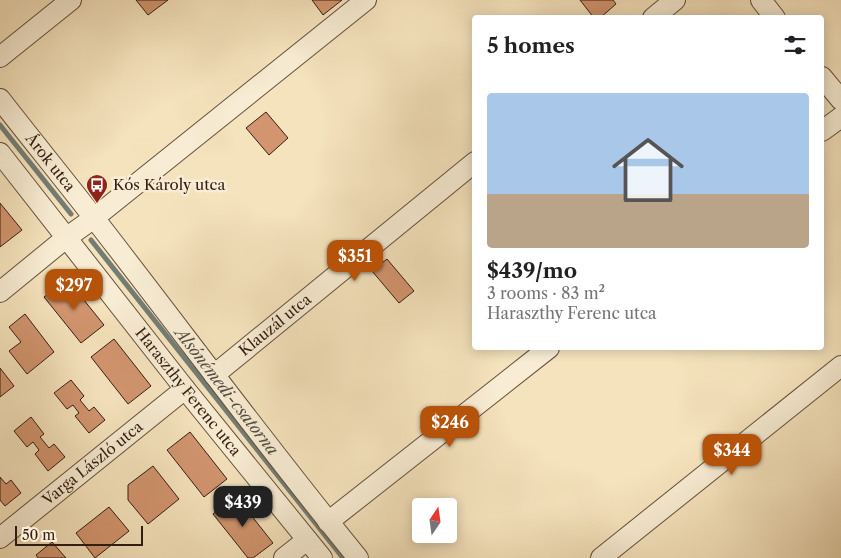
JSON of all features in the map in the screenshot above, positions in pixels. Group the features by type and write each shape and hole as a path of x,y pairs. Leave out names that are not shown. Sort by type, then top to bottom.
{"street":[{"path":"0,57 71,0"},
{"path":"0,292 366,0"},
{"path":"658,15 675,0"},
{"path":"761,0 773,15"},
{"path":"824,79 841,100"},
{"name":"Árok utca","path":"0,99 328,522 358,558"},
{"path":"824,130 841,117"},
{"name":"Haraszthy Ferenc utca","path":"0,153 322,558"},
{"name":"Klauzál utca","path":"214,375 472,164"},
{"path":"328,522 546,350"},
{"path":"601,558 841,366"},
{"name":"Varga László utca","path":"0,538 185,388"},
{"path":"284,558 307,540"}],"building":[{"path":"136,0 168,0 148,15"},
{"path":"312,0 342,0 323,15"},
{"path":"580,0 613,0 616,4 603,15 592,15"},
{"path":"266,112 288,138 269,155 246,128"},
{"path":"0,203 22,230 0,247"},
{"path":"387,259 414,291 399,303 372,271"},
{"path":"67,279 104,325 81,343 44,297"},
{"path":"25,314 54,352 27,374 9,351 21,342 9,327"},
{"path":"114,339 151,386 128,404 91,357"},
{"path":"0,368 14,386 0,397"},
{"path":"71,380 84,396 80,400 89,411 94,407 105,420 89,433 75,416 79,413 73,405 67,409 54,393"},
{"path":"31,417 44,434 40,437 49,448 54,444 65,457 48,471 35,454 39,450 33,442 27,447 14,431"},
{"path":"190,432 227,479 204,497 167,450"},
{"path":"153,466 179,499 148,524 128,500 128,485"},
{"path":"0,477 6,484 11,480 21,493 5,506 0,500"},
{"path":"236,496 273,543 253,558 248,558 213,514"},
{"path":"109,507 129,531 95,558 76,533"},
{"path":"52,542 66,558 38,558 36,555"}],"waterway":[{"path":"0,125 71,214"},
{"name":"Alsónémedi-csatorna","path":"91,240 343,558"}],"place":[{"name":"Kós Károly utca","path":"97,204"}]}
